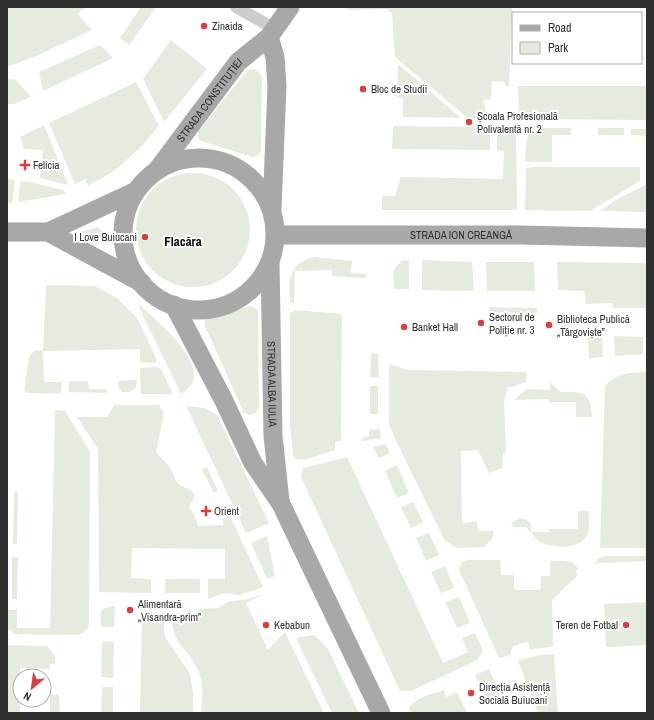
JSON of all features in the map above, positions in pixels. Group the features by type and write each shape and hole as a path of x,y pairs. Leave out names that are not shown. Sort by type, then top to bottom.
{"main road":[{"name":"STRADA CONSTITUȚIEI","path":"156,171 238,62 272,33 290,7"},
{"path":"48,232 142,283 156,296 174,305 199,309 212,309 230,303 247,293 260,280 270,263 276,235 272,209 277,86 272,33"},
{"path":"7,232 48,232 136,191 156,171 177,161 200,158 224,162 244,172 261,189 272,209"},
{"path":"136,191 125,217 124,238 128,259 142,283"},
{"name":"STRADA ION CREANGĂ","path":"276,235 521,235 647,238"},
{"name":"STRADA ALBA IULIA","path":"270,263 273,436 281,504"},
{"name":"STRADA ALBA IULIA","path":"174,305 224,401 253,462 281,504 381,713"}],"street":[{"path":"236,7 272,33"}],"green space":[{"path":"7,7 86,7 77,14 92,30 34,57 7,67"},
{"path":"141,7 156,7 129,45 120,38"},
{"path":"512,7 509,86 505,86 505,82 492,81 491,99 483,100 488,118 468,118 395,57 392,13 388,9 347,10 347,8"},
{"path":"171,40 207,69 164,122 143,79"},
{"path":"100,45 113,58 43,91 39,72"},
{"path":"398,64 461,118 403,117 403,99 397,97"},
{"path":"250,69 258,72 262,79 261,150 259,155 253,157 198,139 198,132"},
{"path":"7,79 16,80 31,97 14,104 7,104"},
{"path":"136,82 159,126 139,149 114,171 88,186 85,179 75,184 49,123"},
{"path":"518,86 647,86 647,120 519,119"},
{"path":"44,125 68,185 40,178 43,150 24,149 20,137"},
{"path":"393,126 490,127 490,150 392,149"},
{"path":"497,128 508,130 516,136 517,210 382,210 382,196 395,196 401,177 503,179 504,151 497,150"},
{"path":"537,128 571,128 571,135 552,135 552,162 525,162 526,142 533,130"},
{"path":"598,128 624,128 624,135 598,135"},
{"path":"631,129 647,129 647,136 631,135"},
{"path":"640,167 640,181 590,211 525,210 526,168"},
{"path":"193,173 215,177 234,189 246,208 250,230 246,252 234,271 215,283 193,287 171,283 152,271 140,252 136,230 140,208 152,189 171,177"},
{"path":"7,179 15,180 12,203 7,203"},
{"path":"20,182 29,182 63,190 66,194 18,202"},
{"path":"647,184 647,212 600,211 616,200"},
{"path":"97,227 102,230 103,240 98,244 79,237 78,233"},
{"path":"315,257 352,261 351,273 366,274 366,278 332,276 332,270 295,271 294,303 291,303 290,280 292,273 300,263"},
{"path":"405,260 409,261 409,289 394,289 395,269"},
{"path":"422,260 472,262 474,291 422,290"},
{"path":"486,262 534,262 535,291 487,291"},
{"path":"557,262 647,263 647,308 613,308 612,303 586,304 584,291 558,290"},
{"path":"46,285 95,286 117,298 137,318 157,360 155,363 140,362 140,349 43,351 44,382 62,382 61,394 29,393 24,391 29,357 34,351 43,350"},
{"path":"137,303 170,333 190,360 194,373 192,384 181,394"},
{"path":"250,306 258,310 259,407 256,413 251,415 244,413 205,326 205,320"},
{"path":"489,307 537,308 537,313 489,312"},
{"path":"296,310 342,314 341,441 335,442 335,450 304,460 296,459 293,455 290,425 290,313"},
{"path":"588,336 602,336 603,357 589,358"},
{"path":"614,336 643,337 643,354 615,356"},
{"path":"371,353 378,354 379,377 370,377"},
{"path":"389,364 408,370 526,372 526,382 508,388 504,400 506,453 503,453 502,468 489,473 478,450 461,451 462,523 477,521 478,531 494,531 492,539 484,547 457,548 445,541 389,424"},
{"path":"156,367 161,369 173,394 141,394 140,368"},
{"path":"647,371 647,548 600,548 605,387 608,382 623,374"},
{"path":"137,380 136,387 130,392 122,392 118,386 118,381"},
{"path":"69,381 88,381 89,389 107,389 107,393 68,392"},
{"path":"550,382 560,392 580,393 588,398 592,417 576,417 576,402 549,402 548,399 514,400 527,389 550,390"},
{"path":"370,386 378,386 378,414 370,414"},
{"path":"114,405 159,405 164,413 156,452 170,467 176,481 181,486 191,490 195,495 189,508 195,516 198,526 224,525 222,519 230,516 263,587 240,595 224,593 208,599 208,579 225,579 225,549 132,548 131,578 151,579 151,593 99,592 98,449 77,417 107,417"},
{"path":"186,406 205,408 217,415 269,523 246,533"},
{"path":"55,410 65,411 90,452 89,624 87,630 79,635 15,634 8,629 8,610 17,610 17,628 50,628"},
{"path":"380,429 381,438 363,441 362,438 369,436 369,430"},
{"path":"386,444 390,453 379,458 373,447"},
{"path":"347,457 443,663 468,652 462,638 475,633 483,650 478,659 471,663 411,691 401,691 399,689 301,477 303,468"},
{"path":"397,465 409,493 397,498 385,471"},
{"path":"207,467 218,491 214,493 202,469"},
{"path":"14,492 18,492 17,544 13,544"},
{"path":"413,502 423,522 411,528 401,507"},
{"path":"578,511 589,511 589,525 588,533 585,539 574,545 561,547 547,545 540,542 526,527 513,527 512,523 520,518 525,519 531,523 531,532 549,532 549,529 578,529"},
{"path":"429,533 439,555 426,561 416,538"},
{"path":"267,536 275,576 267,579 251,543"},
{"path":"604,556 647,556 647,561 596,563 591,568 599,558"},
{"path":"12,557 18,557 17,599 12,599"},
{"path":"468,560 500,560 501,575 514,575 514,590 541,590 541,576 550,576 550,561 566,561 576,566 579,570 576,570 577,576 552,600 553,646 530,650 528,642 513,646 510,655 500,658 498,656 459,570 462,562"},
{"path":"445,566 454,588 441,593 431,572"},
{"path":"165,579 200,579 200,593 165,593"},
{"path":"266,593 246,603 268,650 285,632 324,713 201,713 201,678 196,665 178,641 173,626 172,616 175,614 197,616 198,609 218,608 230,601 245,600"},
{"path":"459,597 470,623 457,628 445,602"},
{"name":"Teren de Fotbal","path":"647,602 647,645 606,647 604,604"},
{"path":"115,606 114,627 101,627 101,611 105,608"},
{"path":"142,611 163,614 165,637 190,674 193,693 193,713 140,713"},
{"path":"314,635 328,649 359,713 332,713 296,638"},
{"path":"102,641 114,642 113,678 101,677"},
{"path":"7,645 47,646 55,656 55,663 50,664 50,668 12,668 12,708 20,708 20,713 7,713"},
{"path":"554,654 558,713 538,713 518,661 539,655"},
{"path":"489,669 502,697 488,703 475,675"},
{"path":"102,687 113,687 113,713 101,713"},
{"path":"444,690 446,697 457,692 467,713 411,713 409,708 416,701 425,696"},
{"path":"52,694 59,695 60,713 50,713 50,708 52,708"}],"place":[{"name":"Zinaida","path":"204,26"},
{"name":"Bloc de Studii","path":"363,89"},
{"name":"Școala Profesională Polivalentă nr. 2","path":"469,122"},
{"name":"Felicia","path":"25,165"},
{"name":"I Love Buiucani","path":"145,237"},
{"name":"Sectorul de Poliție nr. 3","path":"481,323"},
{"name":"Biblioteca Publică „Târgoviște”","path":"549,325"},
{"name":"Banket Hall","path":"404,327"},
{"name":"Orient","path":"206,511"},
{"name":"Alimentară „Visandra-prim”","path":"130,610"},
{"name":"Kebabun","path":"266,625"},
{"name":"Teren de Fotbal","path":"626,625"},
{"name":"Direcția Asistență Socială Buiucani","path":"471,693"}],"district":[{"name":"Flacăra","path":"183,241"}]}
